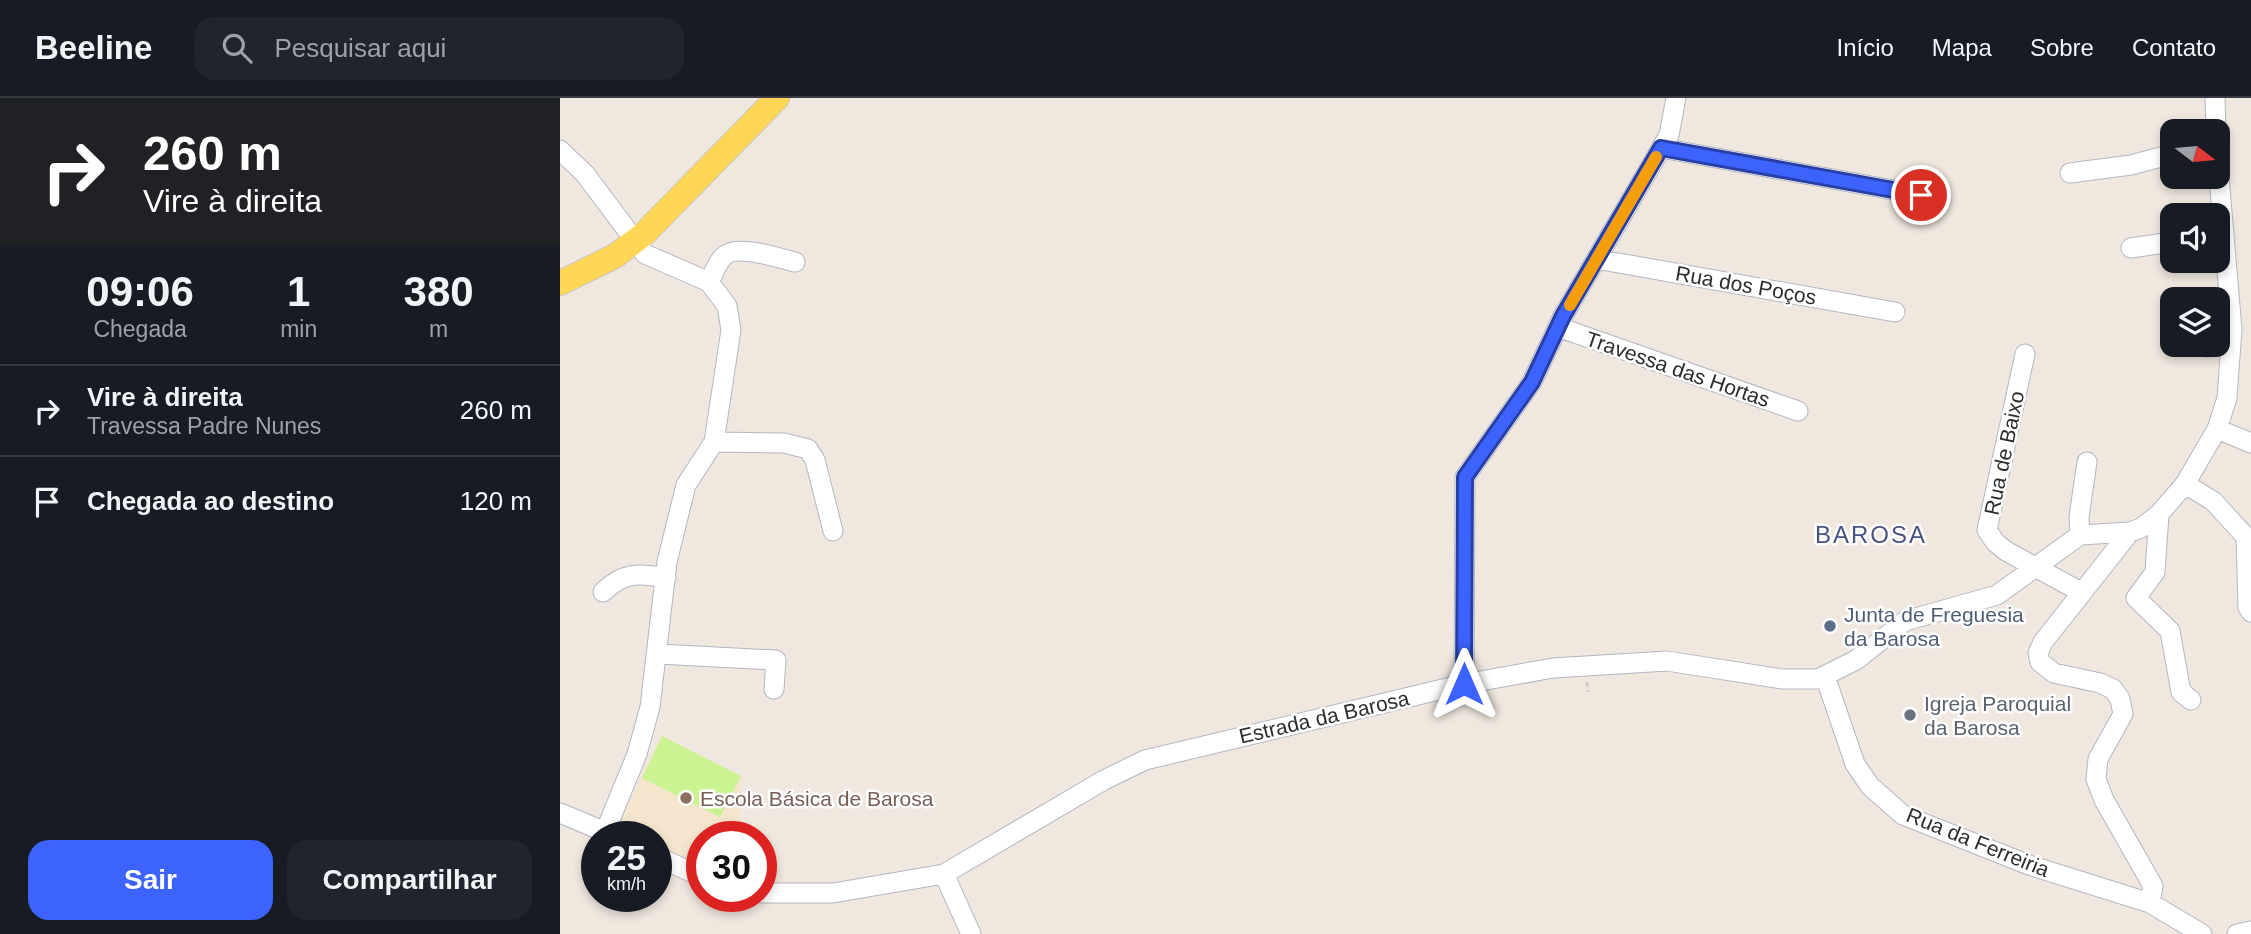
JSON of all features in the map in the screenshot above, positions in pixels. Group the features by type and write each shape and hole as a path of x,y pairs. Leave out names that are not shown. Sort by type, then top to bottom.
{"main road":[{"path":"560,283 615,256 634,242 770,100"}],"street":[{"path":"1464,684 1465,477 1532,382 1558,327 1669,135 1676,98"},
{"path":"2215,98 2216,119"},
{"path":"1661,148 1921,195"},
{"path":"560,150 584,174 645,254 709,282 727,306 731,330 714,442 686,485 666,578 650,707 614,821"},
{"path":"2070,173 2131,165 2160,158"},
{"path":"2131,248 2160,244"},
{"path":"709,282 723,255 733,251 763,253 795,262"},
{"name":"Rua dos Poços","path":"1596,259 1895,312"},
{"path":"2150,903 2153,886 2104,800 2096,779 2098,759 2123,713 2120,699 2113,689 2100,683 2054,673 2040,662 2038,653 2043,642 2081,592 2130,532 2159,514 2185,484 2217,429 2227,398 2231,345 2223,273"},
{"name":"Travessa das Hortas","path":"1558,327 1798,411"},
{"name":"Rua de Baixo","path":"2025,354 1987,530 2006,551 2038,565"},
{"path":"2217,429 2251,443"},
{"path":"714,442 784,443 808,449 815,460 833,531"},
{"path":"2087,462 2079,517 2080,536 2130,532"},
{"path":"2185,484 2213,501 2246,537 2248,607 2251,612"},
{"path":"2159,514 2155,572 2136,598 2170,631 2181,692 2191,700"},
{"name":"Estrada da Barosa","path":"777,893 833,892 944,874 1104,780 1145,760 1464,684 1553,668 1667,661 1782,679 1807,680 1825,676 1857,660 1905,621 1985,601 2080,536"},
{"path":"2038,565 2081,592"},
{"path":"603,592 624,576 634,573 666,578"},
{"path":"658,654 776,660 774,689"},
{"name":"Rua da Ferreiria","path":"1825,676 1855,764 1870,786 1903,815 2029,865 2150,903 2202,934"},
{"path":"560,813 581,822"},
{"path":"944,874 971,934"},
{"path":"2237,934 2251,931"}],"shaded area":[{"name":"Escola Básica de Barosa","path":"662,736 741,776 740,821 686,821 686,860 672,854 672,821 620,821"}],"green space":[{"path":"662,736 741,776 720,817 642,778"}],"slow traffic":[{"path":"1570,305 1656,157"}],"place":[{"name":"Junta de Freguesia da Barosa","path":"1830,626"},
{"name":"Igreja Paroquial da Barosa","path":"1910,715"},
{"name":"Escola Básica de Barosa","path":"686,798"}],"district":[{"name":"BAROSA","path":"1871,534"}],"route":[{"path":"1464,684 1465,477 1532,382 1563,316 1661,148 1921,195"}]}
